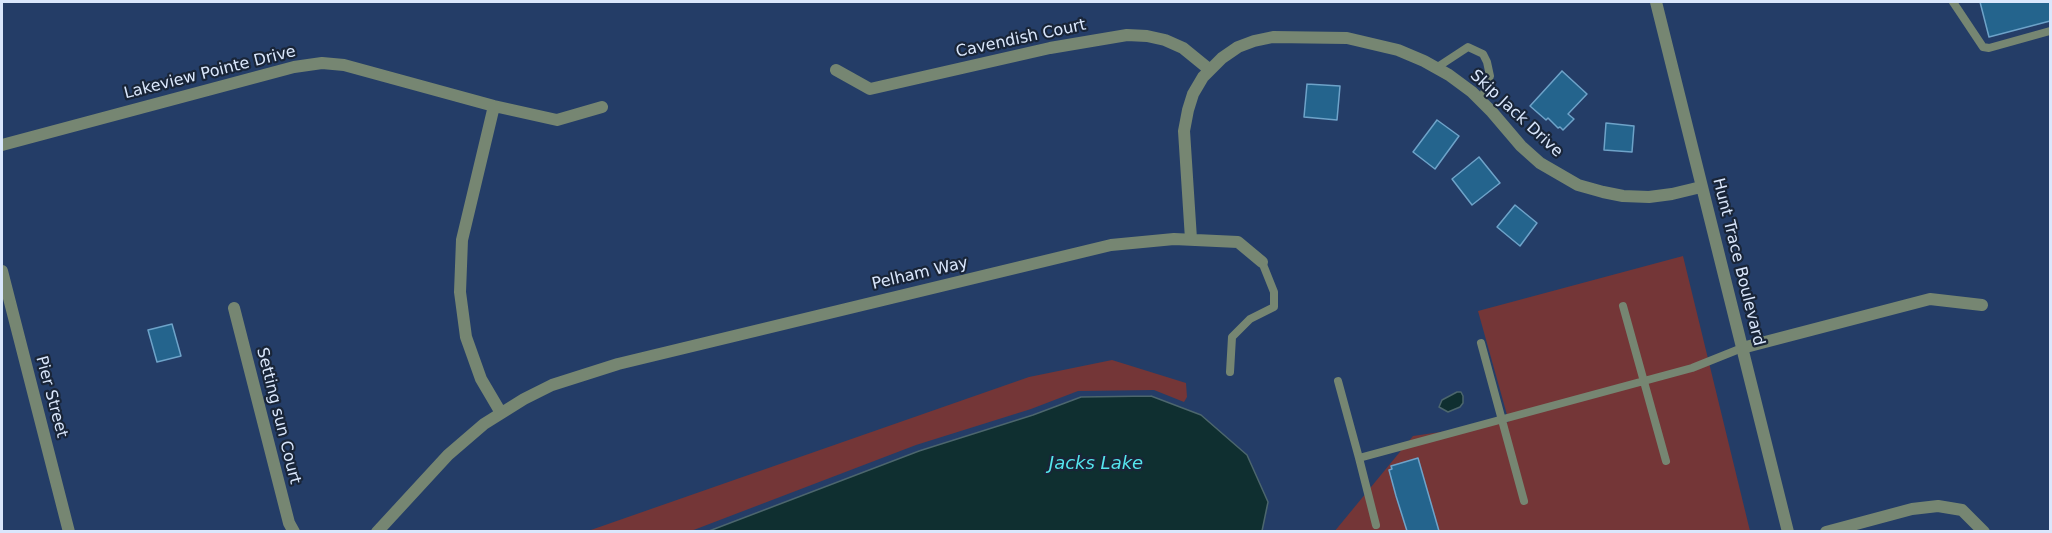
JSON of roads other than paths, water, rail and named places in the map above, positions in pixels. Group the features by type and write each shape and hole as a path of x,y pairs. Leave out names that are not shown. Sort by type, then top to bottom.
{"street":[{"name":"Hunt Trace Boulevard","path":"1656,2 1788,531"},
{"name":"Cavendish Court","path":"836,70 870,89 1050,48 1127,35 1165,40 1183,48 1210,70"},
{"name":"Skip Jack Drive","path":"1191,239 1184,131 1193,94 1210,70 1238,47 1254,41 1287,36 1375,43 1398,50 1436,68 1481,101 1521,146 1540,163 1578,184 1613,194 1649,197 1701,187"},
{"name":"Lakeview Pointe Drive","path":"2,145 294,67 322,63 344,65 494,106 557,120 602,107"},
{"path":"494,106 462,240 460,292 466,337 481,379 501,413"},
{"name":"Pelham Way","path":"377,531 448,455 484,424 552,385 618,364 1111,245 1191,239 1238,242 1262,262"},
{"name":"Pier Street","path":"2,271 69,531"},
{"path":"1742,348 1930,299 1982,305"},
{"name":"Setting sun Court","path":"234,308 289,523 294,531"},
{"path":"1826,531 1912,509 1938,506 1962,510 1984,531"}],"lane":[{"path":"1953,2 1983,47 1989,48 2050,31"},
{"path":"1436,68 1468,47 1484,54 1490,76 1481,101"},
{"path":"1230,372 1232,337 1250,319 1274,307 1274,292 1262,262"},
{"path":"1623,306 1665,461"},
{"path":"1481,343 1524,501"},
{"path":"1359,458 1692,368 1742,348"},
{"path":"1338,381 1376,525"}],"water":[{"path":"1461,392 1463,396 1463,403 1460,407 1448,412 1439,407 1442,400"},
{"name":"Jacks Lake","path":"1151,396 1201,415 1247,455 1268,502 1262,531 709,531 919,451 1033,415 1081,397"}]}
